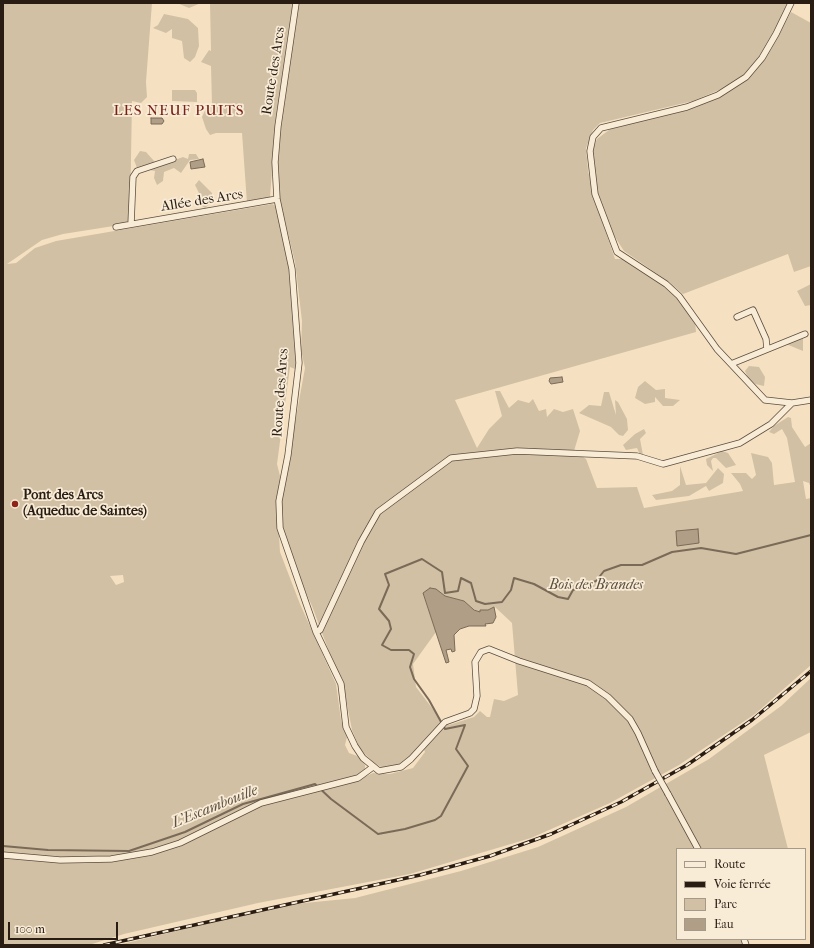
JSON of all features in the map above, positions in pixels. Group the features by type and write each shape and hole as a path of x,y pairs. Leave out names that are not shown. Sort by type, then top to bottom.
{"street":[{"name":"Route des Arcs","path":"296,3 278,126 275,162 277,200 292,269 298,363 288,455 279,501 280,528 316,632 341,684 346,727 363,758 373,767"},
{"path":"791,3 762,58 746,77 718,95 687,107 601,128 593,137 590,150 595,194 617,252 666,284 679,296 717,349 765,400 792,403 811,400"},
{"path":"131,224 132,179 134,174 137,171 173,159"},
{"name":"Allée des Arcs","path":"116,227 277,200"},
{"path":"737,317 753,310 766,339 767,349"},
{"path":"731,364 805,334"},
{"path":"316,632 320,630 361,542 378,512 451,458 517,451 637,456 663,464 740,443 771,424 792,403"},
{"path":"3,855 60,860 111,859 152,852 180,842 261,803 358,778 373,767 378,771 402,768 445,722 474,709 477,696 475,662 481,652 489,648 519,661 588,683 608,697 630,719 655,771 697,848"}],"green space":[{"name":"Bois des Brandes","path":"3,3 152,3 146,82 147,97 141,103 132,101 130,218 128,221 120,225 63,234 42,240 7,264 16,263 35,248 56,241 272,204 276,206 292,269 300,363 295,369 290,367 277,464 283,488 305,368 301,350 302,321 295,262 280,201 275,131 270,197 247,203 242,133 216,133 210,135 206,129 202,117 208,104 212,106 211,66 201,62 209,50 211,51 210,3 788,3 768,44 751,67 742,76 726,87 693,101 600,123 593,130 586,148 588,171 596,203 615,259 626,259 666,286 677,297 695,321 696,332 455,400 477,448 489,429 502,416 495,391 500,391 509,408 518,400 529,403 533,399 539,411 546,409 547,417 554,409 563,412 573,409 580,431 574,451 586,459 597,488 637,487 644,508 743,491 740,484 731,473 746,473 752,479 756,475 751,453 768,457 772,463 774,485 795,482 787,438 782,429 774,434 769,432 774,426 788,417 791,418 792,427 805,447 811,443 811,488 809,483 803,481 806,499 811,498 811,665 755,714 679,765 610,803 531,838 410,874 258,903 124,934 89,945 3,945","holes":["278,517 286,550 312,606 345,694 352,730 360,749 374,763 383,768 394,768 409,759 422,745 425,752 413,768 390,774 373,773 358,780 365,771 365,765 360,757 349,753 345,745 347,737 341,720 336,684 300,604 280,552","123,575 124,582 116,585 110,576","423,594 445,596 464,601 471,608 480,612 480,610 488,610 495,607 512,623 518,695 504,701 494,699 490,717 487,717 480,711 474,717 449,725 442,721 416,687 413,664 436,632"]},
{"path":"177,3 201,3 189,8"},
{"path":"791,12 811,23 811,266 794,272 788,254 683,294 669,282 624,251 607,225 593,170 592,151 597,139 613,127 705,101 751,75 771,49"},
{"path":"164,14 188,19 198,28 199,46 195,57 190,62 184,58 182,41 172,38 172,29 166,33 153,28 158,25"},
{"path":"172,90 195,90 197,93 197,102 172,101"},
{"path":"140,151 146,152 155,162 164,164 183,157 188,159 189,154 196,154 199,159 190,160 181,173 174,168 164,172 163,181 157,185 154,178 155,171 137,168 134,160"},
{"path":"199,180 212,193 212,202 205,208 202,206 201,197 195,185"},
{"path":"811,284 811,305 805,306 797,291"},
{"path":"803,339 803,351 786,344"},
{"path":"749,366 759,367 765,377 764,386 755,384 748,378 745,371"},
{"path":"645,381 656,390 665,389 665,398 680,400 673,406 663,406 655,397 655,402 645,404 635,398 638,387"},
{"path":"604,392 609,392 616,415 615,400 618,402 627,419 628,430 623,436 619,435 611,427 579,413 589,405 601,406"},
{"path":"644,429 646,433 640,439 643,455 640,455 637,448 626,450 623,445 635,434"},
{"path":"722,451 728,453 736,465 726,468 716,458 713,458 711,461 713,471 707,465 706,459"},
{"path":"680,466 686,485 706,483 718,468 724,474 723,483 709,491 706,486 689,496 656,500 652,495 672,491 680,485"},
{"path":"811,678 811,732 764,755 788,848 676,848 676,940 748,940 749,945 118,945 285,905 355,898 461,871 538,847 626,807 709,759 781,706"}],"water":[{"path":"151,118 162,118 164,121 162,124 151,124"},
{"path":"203,159 205,167 191,169 190,162"},
{"path":"562,377 563,382 551,384 549,381 550,378"},
{"path":"698,529 699,543 677,546 676,531"},
{"path":"430,588 436,589 445,596 464,601 474,610 480,612 480,610 488,610 494,607 496,617 493,623 485,624 486,626 469,626 460,629 454,635 455,651 452,652 451,649 446,650 449,662 446,663 423,593"}],"waterway":[{"name":"L'Escambouille","path":"3,846 48,850 129,851 185,832 243,804 315,784 331,799 378,834 405,829 435,820 441,816 468,766 456,749 465,725 445,729 429,700 414,679 410,667 414,654 409,650 391,650 382,645 391,629 389,621 379,609 389,585 385,574 422,559 442,572 445,593 458,591 461,578 471,583 476,601 485,604 502,602 511,590 514,578 534,584 558,597 568,599 573,590 596,581 604,571 621,565 642,565 672,552 701,548 736,554 811,535"}],"railway":[{"path":"104,945 420,875 490,856 551,834 621,802 687,765 752,720 811,671"}],"place":[{"name":"Pont des Arcs (Aqueduc de Saintes)","path":"15,504"}],"district":[{"name":"LES NEUF PUITS","path":"179,111"}]}
